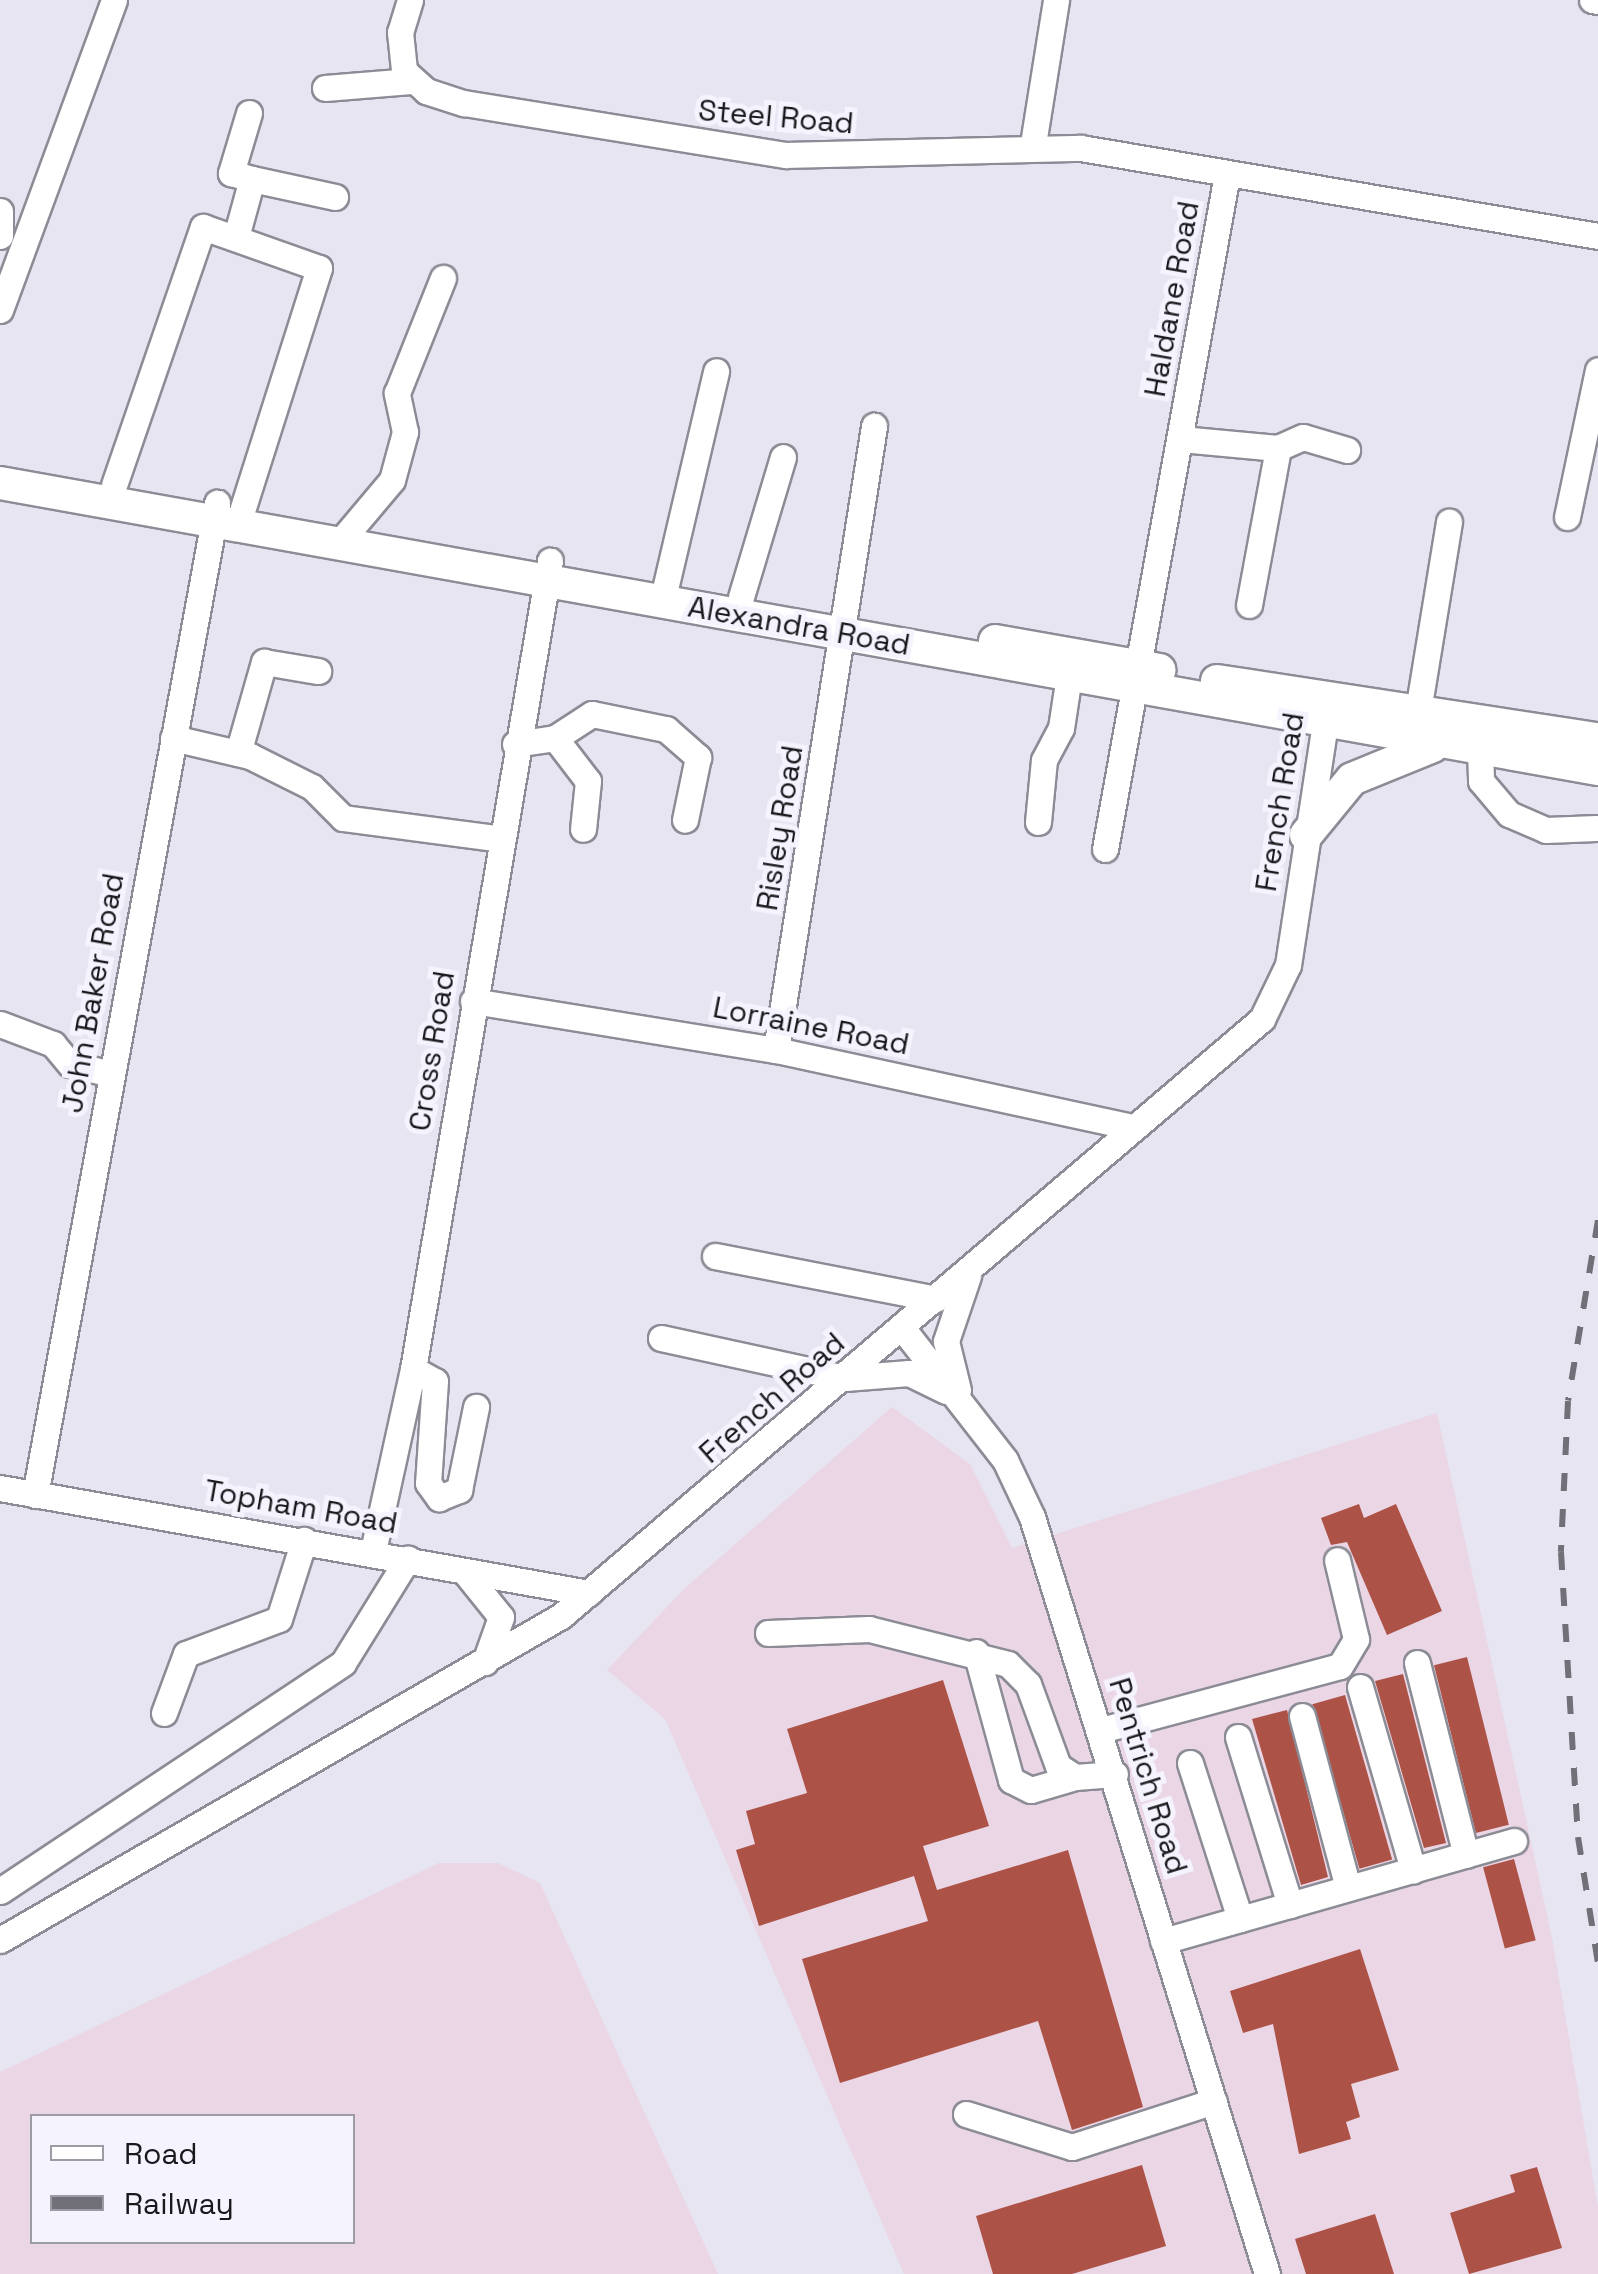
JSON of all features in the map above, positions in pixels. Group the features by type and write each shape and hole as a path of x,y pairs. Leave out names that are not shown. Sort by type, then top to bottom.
{"main road":[{"name":"Alexandra Road","path":"0,467 114,486 345,536 1327,710 1442,744 1598,769"},
{"name":"Alexandra Road","path":"0,483 224,511"},
{"name":"Alexandra Road","path":"664,592 741,597 846,626 1069,676 1140,678"},
{"name":"Alexandra Road","path":"1327,710 1418,711 1598,739"},
{"path":"1564,734 1598,725"},
{"path":"1306,836 1352,779 1442,744"}],"street":[{"path":"0,310 114,0"},
{"path":"324,88 411,81 399,58 410,0"},
{"path":"1033,144 1056,0"},
{"name":"Steel Road","path":"411,81 464,104 786,154 1033,144 1227,174"},
{"path":"248,113 230,173 335,196"},
{"name":"Haldane Road","path":"1105,850 1140,678 1227,174 1598,236"},
{"path":"114,486 196,237 203,227 236,237 252,179"},
{"path":"0,211 0,236"},
{"name":"John Baker Road","path":"35,1494 173,738 224,511 319,268 236,237"},
{"path":"345,536 392,480 406,432 396,393 443,278"},
{"path":"1567,517 1598,370"},
{"path":"664,592 716,371"},
{"name":"Risley Road","path":"776,1050 846,626 874,426"},
{"path":"1180,439 1278,448 1302,437 1346,450"},
{"path":"1250,605 1278,448"},
{"path":"741,597 783,458"},
{"path":"1418,711 1449,522"},
{"name":"Cross Road","path":"373,1552 413,1369 516,744 549,570"},
{"path":"238,753 264,662 318,671"},
{"path":"1038,822 1044,760 1061,728 1069,676"},
{"name":"French Road","path":"0,1940 485,1662 589,1594 903,1329 1277,1000 1327,710"},
{"path":"516,744 555,738 592,714 689,741 699,766 685,820"},
{"path":"173,738 238,753 300,779 343,818 502,839"},
{"path":"555,738 588,781 583,829"},
{"path":"1480,750 1482,781 1509,814 1546,830 1596,828"},
{"name":"Lorraine Road","path":"473,1001 776,1050 1134,1127"},
{"path":"0,1024 53,1044 70,1064 112,1074"},
{"path":"715,1256 936,1299"},
{"path":"962,1401 946,1341 972,1266"},
{"name":"Pentrich Road","path":"903,1329 962,1401 1025,1502 1115,1774 1267,2274"},
{"path":"661,1338 845,1378 909,1374 962,1401"},
{"path":"413,1369 434,1382 428,1483 439,1498 459,1490 476,1407"},
{"name":"Topham Road","path":"0,1488 408,1558 589,1594"},
{"path":"164,1713 186,1654 279,1619 304,1540"},
{"path":"0,1891 343,1663 408,1558"},
{"path":"1101,1730 1340,1666 1356,1639 1337,1560"},
{"path":"462,1569 499,1609 500,1636 485,1662"},
{"path":"768,1633 869,1630 976,1652 1023,1675 1050,1752 1075,1777"},
{"path":"976,1652 1010,1780 1031,1790 1075,1777 1115,1774"},
{"path":"1417,1664 1466,1854"},
{"path":"1360,1686 1413,1870"},
{"path":"1302,1716 1348,1888"},
{"path":"1238,1736 1290,1905"},
{"path":"1190,1763 1240,1920"},
{"path":"1163,1942 1514,1841"},
{"path":"966,2114 1072,2148 1214,2101"}],"shaded area":[{"path":"892,1407 970,1464 1012,1548 1437,1413 1552,1938 1598,2208 1598,2274 904,2274 665,1719 607,1670 685,1588"},
{"path":"439,1863 498,1863 540,1883 718,2274 0,2274 0,2072"}],"building":[{"path":"1359,1504 1364,1518 1396,1504 1442,1611 1387,1635 1347,1542 1331,1545 1321,1518"},
{"path":"1467,1657 1509,1825 1476,1833 1434,1665"},
{"path":"1403,1674 1446,1843 1424,1848 1375,1681"},
{"path":"943,1680 989,1826 923,1846 937,1890 1068,1850 1143,2107 1072,2130 1038,2021 840,2083 802,1959 928,1921 914,1876 759,1926 736,1850 755,1844 746,1811 807,1793 787,1729"},
{"path":"1345,1695 1392,1859 1359,1869 1312,1704"},
{"path":"1287,1710 1328,1877 1301,1885 1252,1719"},
{"path":"1514,1859 1536,1940 1505,1948 1483,1867"},
{"path":"1360,1949 1399,2070 1351,2084 1360,2117 1346,2122 1351,2139 1299,2154 1273,2024 1243,2033 1230,1991"},
{"path":"1142,2165 1166,2246 1072,2274 993,2274 976,2216"},
{"path":"1537,2167 1562,2248 1469,2274 1450,2213 1515,2192 1510,2175"},
{"path":"1375,2214 1394,2274 1306,2274 1295,2239"}],"railway":[{"path":"1598,1220 1568,1401 1561,1552 1578,1837 1598,1963"}]}
